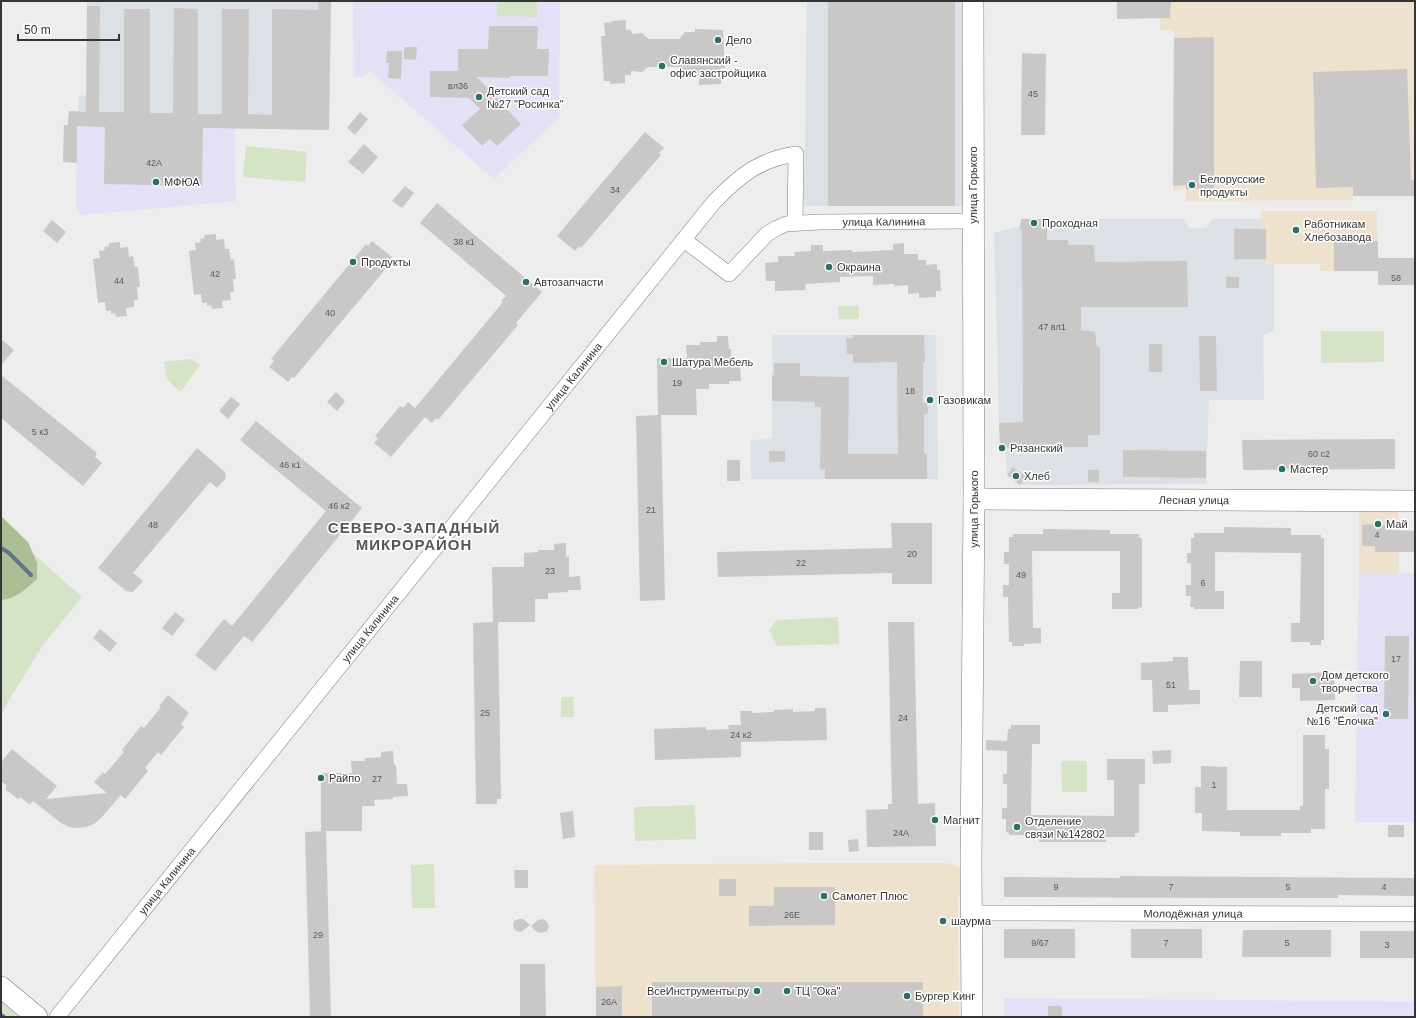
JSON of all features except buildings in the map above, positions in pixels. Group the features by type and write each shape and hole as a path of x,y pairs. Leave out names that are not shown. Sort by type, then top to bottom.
{"street":[{"name":"улица Горького","path":"972,1017 971,913 974,499 973,1"},
{"name":"улица Калинина","path":"57,1017 714,202 738,178 762,163 776,158 796,154 795,223"},
{"name":"улица Калинина","path":"684,240 729,274 767,234 777,228 795,223 973,221"},
{"name":"Лесная улица","path":"974,499 1415,502"},
{"name":"Молодёжная улица","path":"971,913 1415,914"},
{"path":"1,986 37,1017"}],"shaded area":[{"path":"87,1 331,1 329,130 78,126 77,163 63,162 64,125 68,125 69,111 78,111 79,96 86,95"},
{"name":"Детский сад №27 \"Росинка\"","path":"353,1 560,1 559,117 494,179 370,71 363,77 354,77"},
{"path":"807,1 964,1 964,206 804,206"},
{"path":"1161,1 1415,1 1415,180 1353,180 1353,200 1186,201 1186,189 1173,192 1174,30 1160,30"},
{"name":"МФЮА","path":"77,126 234,129 236,201 81,215 76,209"},
{"path":"1261,211 1377,211 1378,271 1320,271 1320,264 1266,264 1266,229 1261,229"},
{"path":"1021,219 1183,219 1189,228 1206,228 1212,219 1261,219 1261,229 1266,229 1266,264 1274,264 1274,331 1263,335 1264,400 1209,400 1206,484 1020,485 1007,475 1006,450 1000,450 994,233 1020,226"},
{"path":"772,335 936,335 938,479 751,479 751,440 772,439"},
{"path":"1399,508 1399,573 1359,573 1359,509"},
{"name":"Детский сад №16 \"Ёлочка\"","path":"1359,573 1415,573 1415,822 1355,822"},
{"path":"944,863 957,866 961,870 964,892 958,898 959,1017 596,1017 594,865"},
{"path":"1004,998 1415,1002 1415,1017 1004,1017"}],"green space":[{"path":"497,1 537,1 537,17 497,16"},
{"path":"246,146 307,152 305,182 243,177"},
{"path":"838,306 859,306 859,319 839,319"},
{"path":"1321,331 1384,331 1384,362 1321,363"},
{"path":"192,359 200,365 182,390 179,391 166,378 164,362"},
{"path":"1,516 28,542 37,563 37,579 12,598 1,600"},
{"path":"1,525 82,597 43,645 1,715"},
{"path":"838,617 839,644 777,646 769,630 777,620"},
{"path":"561,697 573,697 574,717 561,717"},
{"path":"1061,761 1087,761 1087,792 1062,792"},
{"path":"695,805 696,839 635,841 634,807"},
{"path":"434,864 435,908 412,908 411,865"},
{"path":"1,1002 19,1017 1,1017"}],"waterway":[{"path":"1,548 9,553 31,575"}],"place":[{"name":"Дело","path":"718,40"},
{"name":"Славянский - офис застройщика","path":"662,66"},
{"name":"Детский сад №27 \"Росинка\"","path":"479,97"},
{"name":"МФЮА","path":"156,182"},
{"name":"Белорусские продукты","path":"1192,185"},
{"name":"Проходная","path":"1034,223"},
{"name":"Работникам Хлебозавода","path":"1296,230"},
{"name":"Продукты","path":"353,262"},
{"name":"Окраина","path":"829,267"},
{"name":"Автозапчасти","path":"526,282"},
{"name":"Шатура Мебель","path":"664,362"},
{"name":"Газовикам","path":"930,400"},
{"name":"Рязанский","path":"1002,448"},
{"name":"Мастер","path":"1282,469"},
{"name":"Хлеб","path":"1016,476"},
{"name":"Май","path":"1378,524"},
{"name":"Дом детского творчества","path":"1313,681"},
{"name":"Детский сад №16 \"Ёлочка\"","path":"1386,714"},
{"name":"Райпо","path":"321,778"},
{"name":"Магнит","path":"935,820"},
{"name":"Отделение связи №142802","path":"1017,827"},
{"name":"Самолет Плюс","path":"824,896"},
{"name":"шаурма","path":"943,921"},
{"name":"ВсеИнструменты.ру","path":"757,991"},
{"name":"ТЦ \"Ока\"","path":"787,991"},
{"name":"Бургер Кинг","path":"907,996"}],"district":[{"name":"СЕВЕРО-ЗАПАДНЫЙ МИКРОРАЙОН","path":"414,536"}]}
